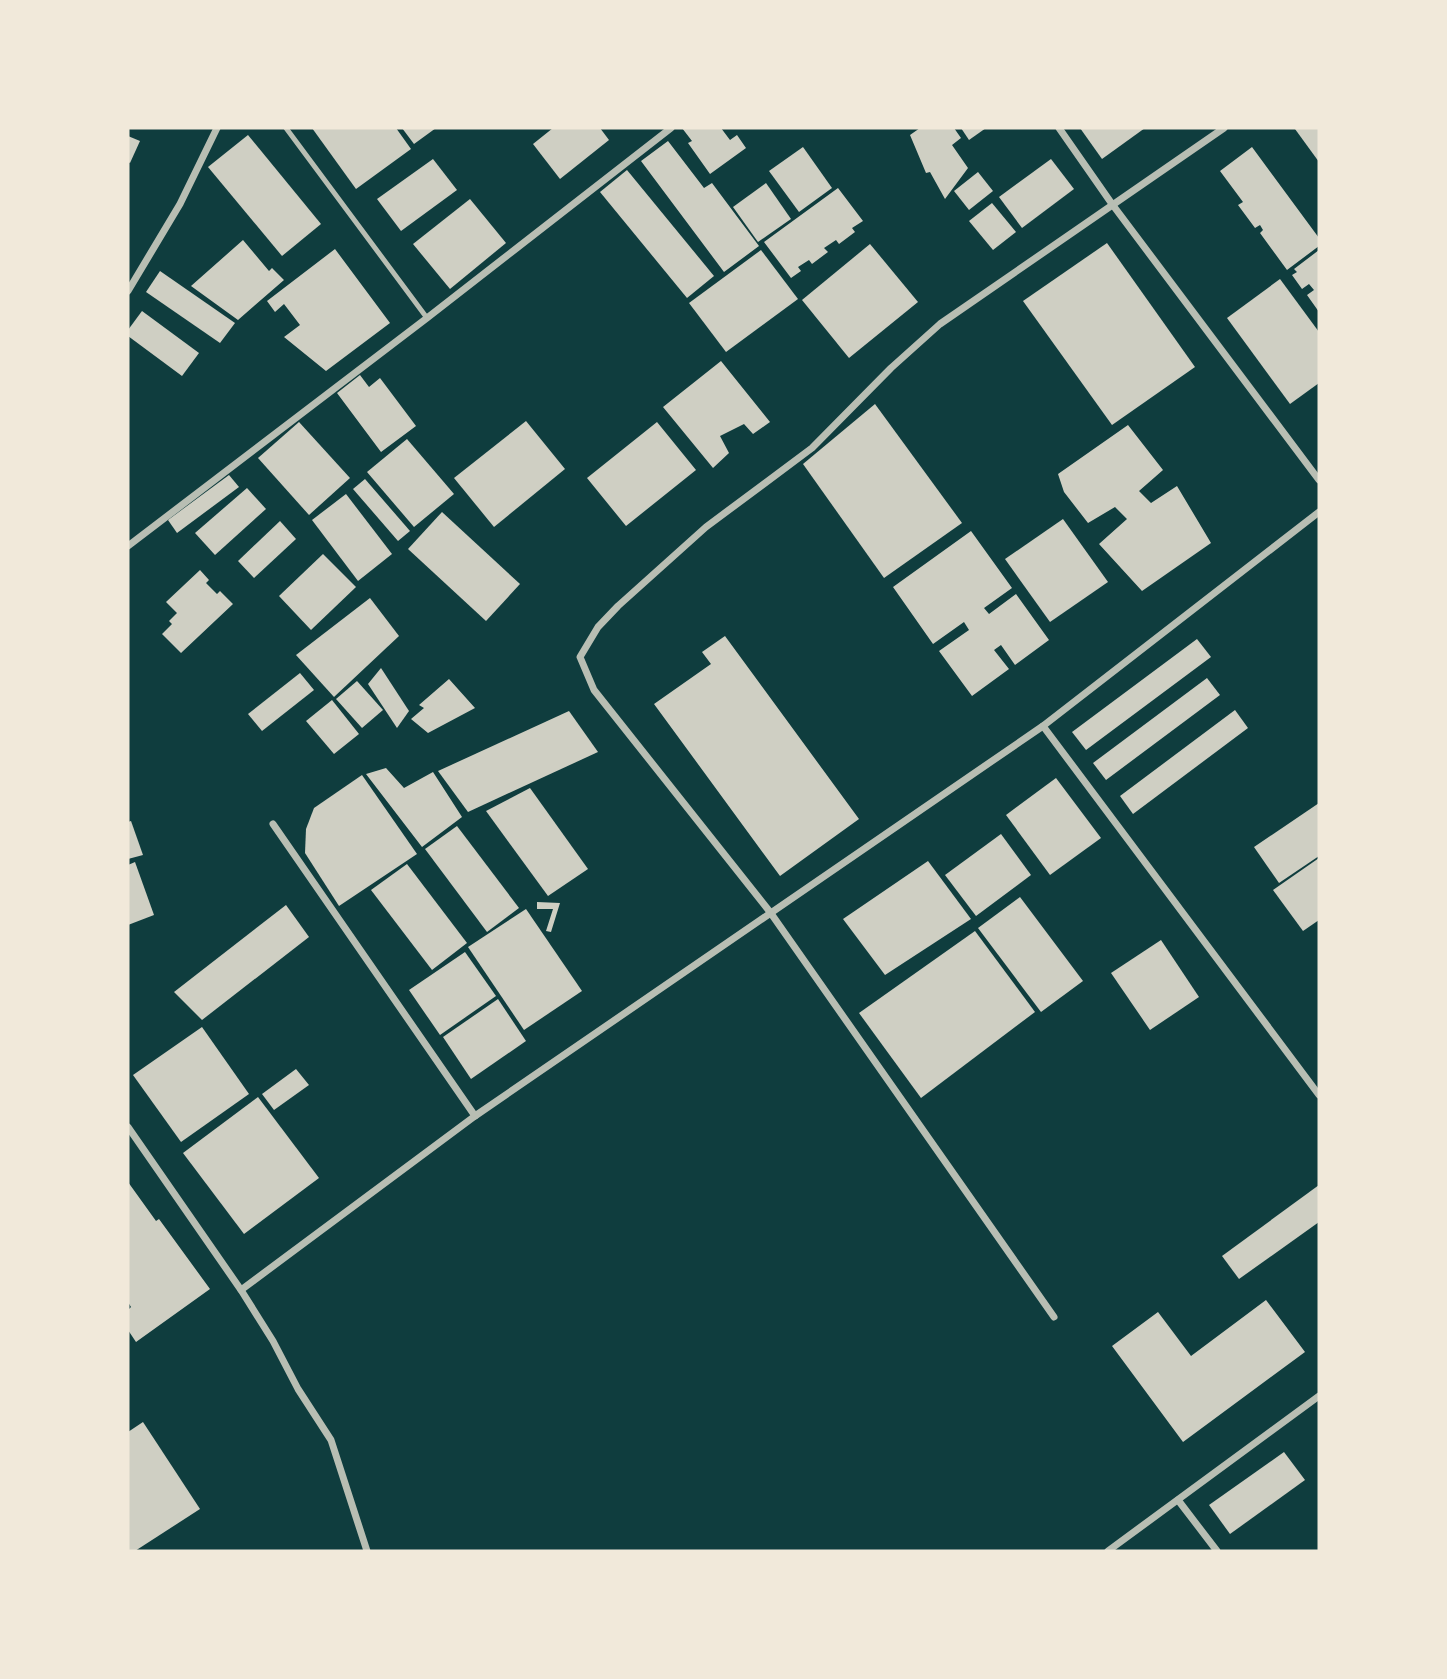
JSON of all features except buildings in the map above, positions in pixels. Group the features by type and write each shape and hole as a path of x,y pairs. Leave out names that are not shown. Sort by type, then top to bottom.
{"street":[{"path":"128,291 180,204 217,128"},
{"path":"128,546 671,128"},
{"path":"1059,128 1112,204 1319,480"},
{"path":"1054,1317 770,912 594,690 580,657 598,626 618,607 706,527 812,448 891,368 940,324 1224,128"},
{"path":"241,1290 475,1116 1043,726 1319,512"},
{"path":"1043,726 1319,1095"},
{"path":"273,824 475,1116"},
{"path":"128,1128 241,1290 331,1440 368,1551"},
{"path":"1108,1551 1319,1396"},
{"path":"1178,1500 1217,1551"}],"lane":[{"path":"286,128 427,318"}]}
